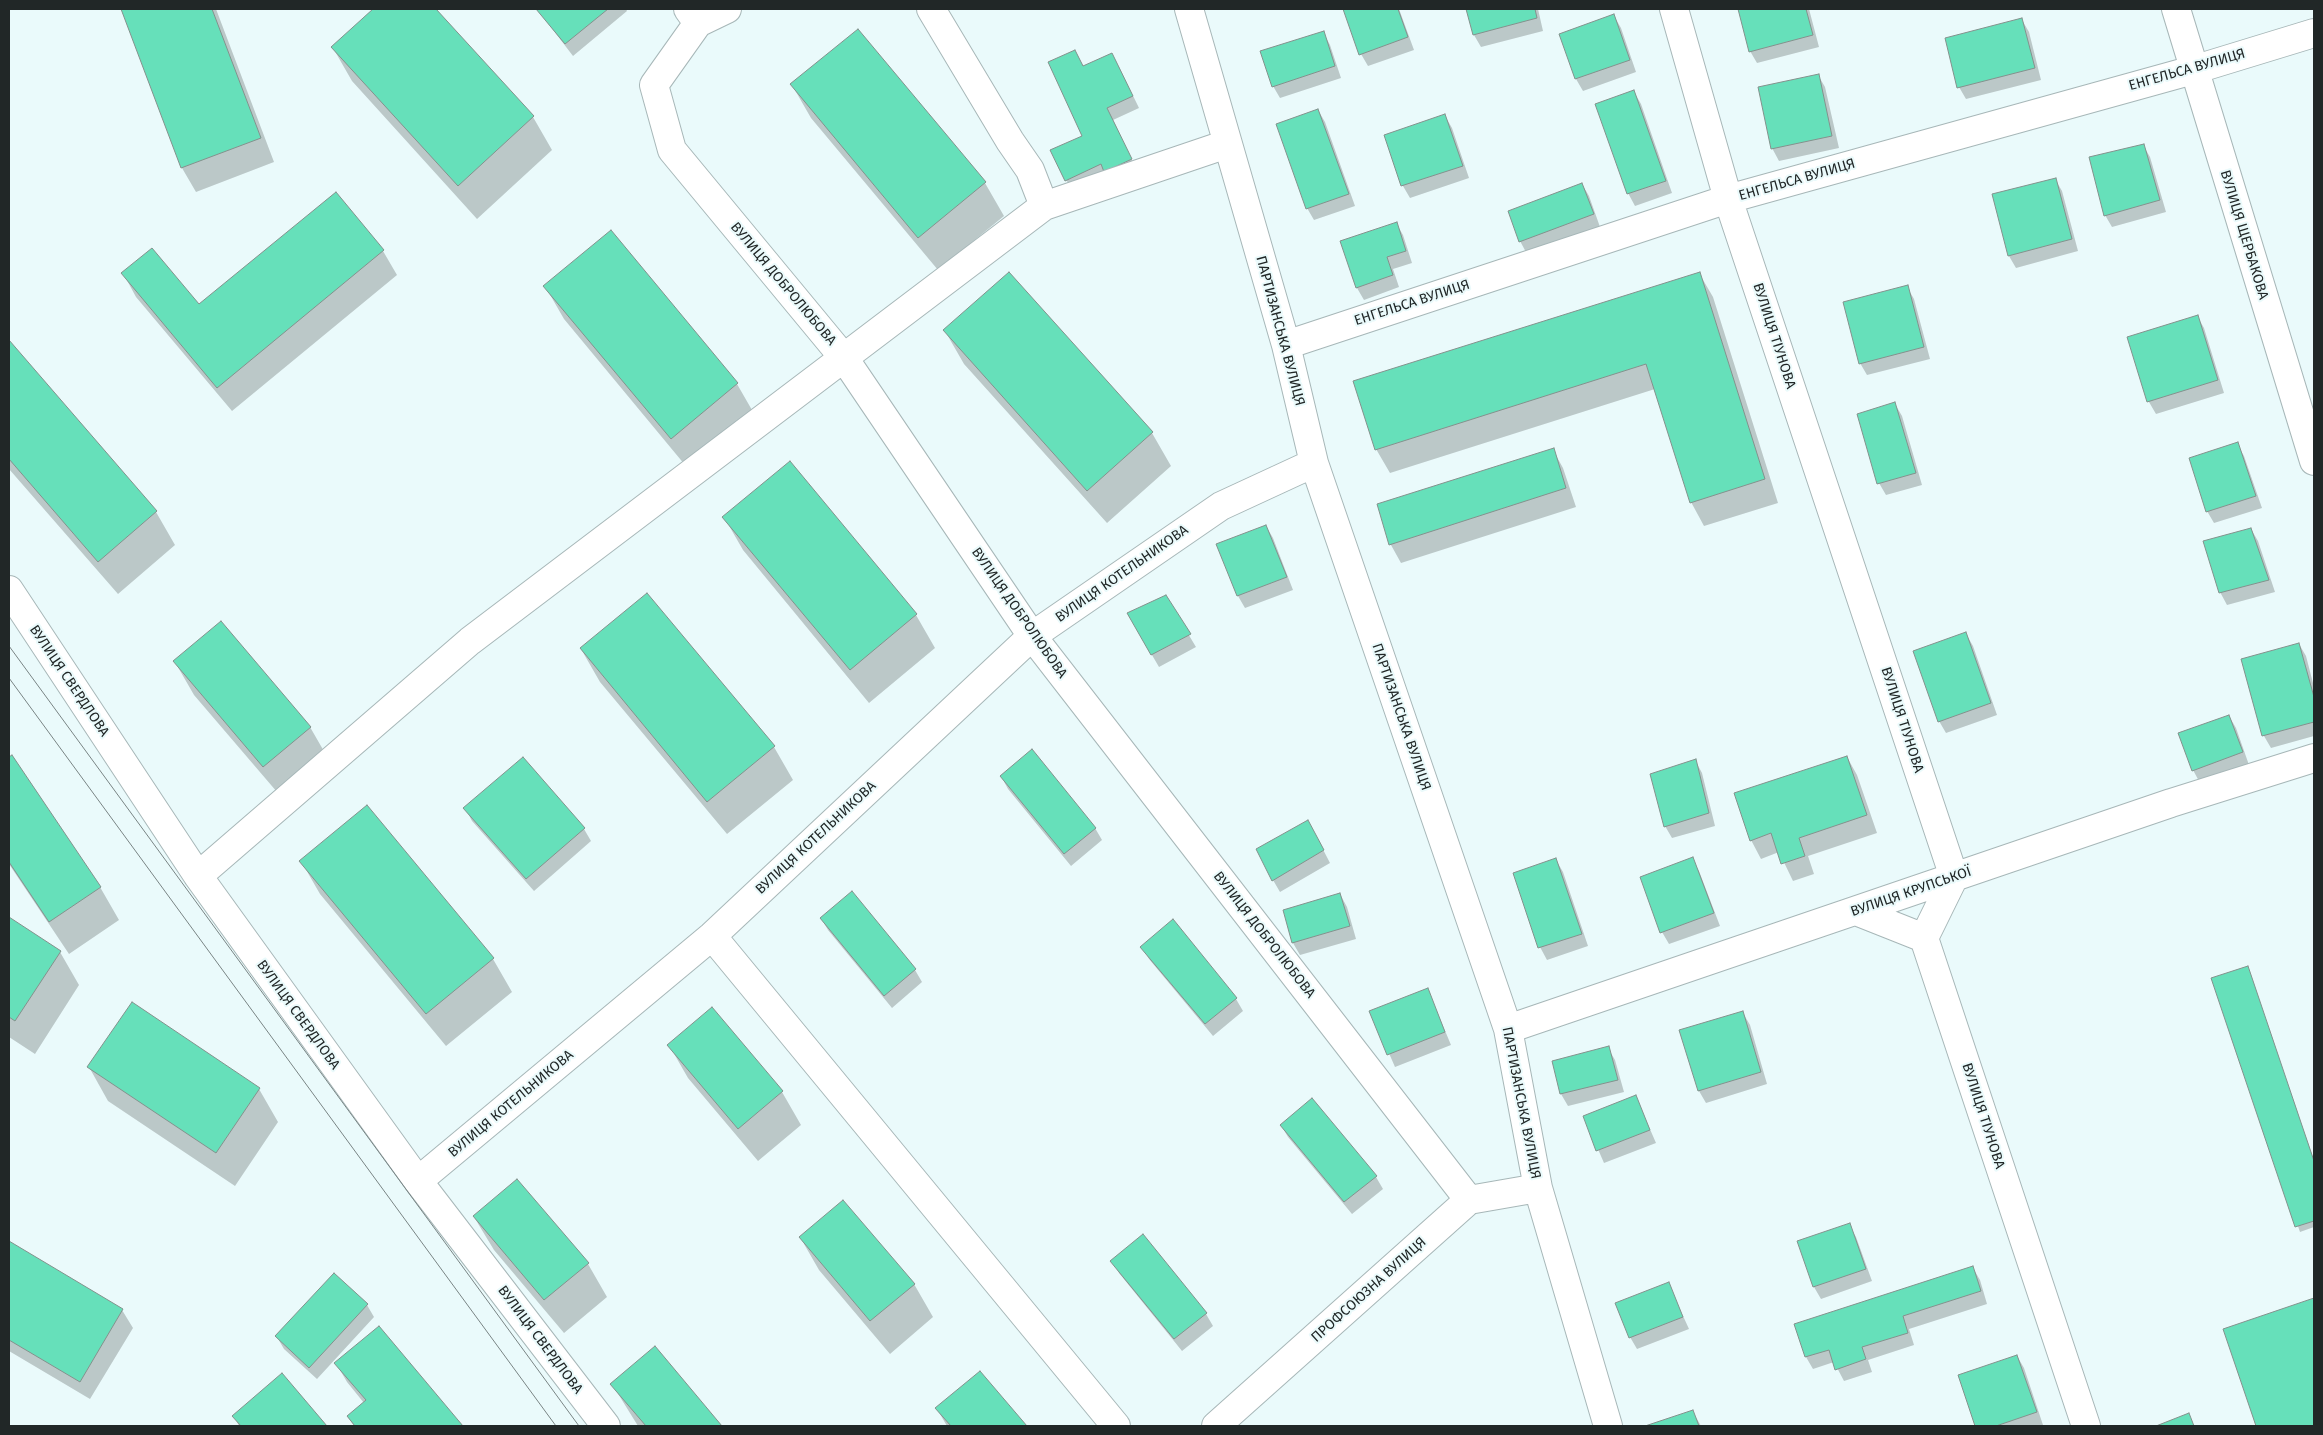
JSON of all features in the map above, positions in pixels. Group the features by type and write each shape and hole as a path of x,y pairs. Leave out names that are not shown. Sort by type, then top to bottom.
{"street":[{"path":"693,16 727,9"},
{"path":"931,9 1010,141 1030,170 1044,206"},
{"name":"ПАРТИЗАНСЬКА ВУЛИЦЯ","path":"1189,9 1286,345 1314,463 1508,1029 1538,1188 1608,1426"},
{"name":"ВУЛИЦЯ ТІУНОВА","path":"1674,9 1728,199 1954,877"},
{"name":"ВУЛИЦЯ ЩЕРБАКОВА","path":"2176,9 2193,70 2314,461"},
{"name":"ВУЛИЦЯ ДОБРОЛЮБОВА","path":"693,16 654,85 672,150 844,358 1032,636 1469,1200"},
{"name":"ЕНГЕЛЬСА ВУЛИЦЯ","path":"1286,345 1728,199 2193,70 2314,32"},
{"path":"198,876 470,640 1044,206 1227,144"},
{"name":"ВУЛИЦЯ КОТЕЛЬНИКОВА","path":"418,1181 712,936 1032,636 1221,506 1314,463"},
{"name":"ВУЛИЦЯ СВЕРДЛОВА","path":"9,590 198,876 418,1181 606,1426"},
{"name":"ВУЛИЦЯ КРУПСЬКОЇ","path":"1508,1029 1954,877 2314,758"},
{"path":"1856,911 1924,938 1954,877"},
{"path":"712,936 1116,1426"},
{"name":"ВУЛИЦЯ ТІУНОВА","path":"1924,938 2086,1426"},
{"path":"1469,1200 1538,1188"},
{"name":"ПРОФСОЮЗНА ВУЛИЦЯ","path":"1216,1426 1469,1200"}],"building":[{"path":"121,9 212,9 261,138 181,168"},
{"path":"373,9 436,9 534,116 458,186 331,47"},
{"path":"536,9 608,9 565,44"},
{"path":"1343,9 1398,9 1408,37 1359,55"},
{"path":"1466,9 1535,9 1537,18 1473,35"},
{"path":"1738,9 1806,9 1813,35 1749,52"},
{"path":"1614,14 1630,60 1575,79 1559,34"},
{"path":"2022,18 2035,68 1957,88 1945,38"},
{"path":"858,29 986,182 918,238 790,84"},
{"path":"1324,31 1335,66 1272,87 1260,51"},
{"path":"1075,50 1083,66 1112,53 1133,96 1107,108 1132,159 1104,172 1101,164 1065,181 1050,150 1082,136 1048,62"},
{"path":"1819,74 1832,136 1771,149 1758,87"},
{"path":"1634,90 1666,181 1627,194 1595,104"},
{"path":"1318,109 1349,194 1306,209 1276,124"},
{"path":"1445,114 1463,166 1401,186 1384,135"},
{"path":"2144,144 2160,200 2104,216 2089,157"},
{"path":"2056,178 2072,239 2008,256 1992,194"},
{"path":"1582,183 1594,214 1519,242 1508,211"},
{"path":"336,192 384,250 217,388 121,273 152,248 199,304"},
{"path":"1397,222 1406,251 1387,257 1393,275 1356,288 1340,241"},
{"path":"611,230 738,383 671,439 543,286"},
{"path":"1009,272 1153,432 1087,491 943,330"},
{"path":"1700,272 1765,479 1690,503 1646,364 1375,450 1353,381"},
{"path":"1908,285 1924,347 1859,364 1843,302"},
{"path":"2198,315 2218,380 2147,402 2127,337"},
{"path":"9,340 157,511 98,562 9,459"},
{"path":"1895,402 1916,473 1877,484 1857,414"},
{"path":"2238,442 2256,496 2206,512 2189,458"},
{"path":"1554,448 1566,488 1389,545 1377,504"},
{"path":"790,461 917,614 850,670 722,517"},
{"path":"1266,525 1287,577 1237,596 1216,544"},
{"path":"2251,528 2269,580 2219,593 2203,541"},
{"path":"647,593 775,746 707,802 580,648"},
{"path":"1166,595 1191,634 1151,655 1127,613"},
{"path":"221,621 311,727 263,767 173,661"},
{"path":"1966,632 1991,703 1938,722 1913,651"},
{"path":"2299,643 2314,697 2314,722 2262,736 2241,659"},
{"path":"2229,715 2243,752 2192,771 2178,733"},
{"path":"1032,749 1096,828 1064,854 1000,776"},
{"path":"12,755 101,887 49,922 9,862 9,757"},
{"path":"1847,756 1867,815 1799,838 1805,856 1781,864 1771,833 1750,841 1734,793"},
{"path":"523,757 585,828 526,879 463,808"},
{"path":"1696,759 1709,813 1664,827 1650,774"},
{"path":"367,805 494,958 426,1014 299,861"},
{"path":"1308,820 1324,850 1272,881 1256,849"},
{"path":"1693,857 1714,913 1660,933 1640,877"},
{"path":"1556,858 1582,934 1538,948 1513,873"},
{"path":"852,891 916,969 884,996 820,918"},
{"path":"1340,893 1350,926 1292,943 1283,910"},
{"path":"9,917 61,951 15,1021 9,1017"},
{"path":"1173,919 1237,998 1205,1024 1140,947"},
{"path":"2248,966 2314,1161 2314,1221 2295,1227 2211,978"},
{"path":"1428,988 1445,1032 1387,1055 1369,1011"},
{"path":"132,1002 260,1088 216,1153 87,1067"},
{"path":"712,1007 783,1091 738,1129 667,1045"},
{"path":"1743,1011 1761,1072 1698,1091 1679,1030"},
{"path":"1609,1046 1618,1080 1560,1094 1552,1061"},
{"path":"1636,1095 1650,1130 1596,1151 1583,1116"},
{"path":"1312,1098 1377,1176 1344,1202 1280,1125"},
{"path":"517,1179 589,1263 544,1300 473,1216"},
{"path":"843,1200 915,1284 870,1321 799,1237"},
{"path":"1850,1223 1866,1269 1813,1287 1797,1241"},
{"path":"1143,1234 1207,1313 1174,1339 1110,1261"},
{"path":"9,1241 123,1309 80,1382 9,1340"},
{"path":"1973,1266 1981,1291 1903,1316 1908,1333 1862,1347 1866,1359 1835,1370 1829,1350 1805,1357 1794,1324"},
{"path":"334,1273 368,1304 309,1368 275,1336"},
{"path":"1669,1282 1683,1317 1629,1338 1615,1303"},
{"path":"2314,1298 2314,1426 2256,1426 2223,1329"},
{"path":"379,1326 463,1426 355,1426 347,1416 366,1400 334,1363"},
{"path":"655,1346 722,1426 646,1426 610,1384"},
{"path":"2017,1355 2037,1412 1996,1426 1975,1426 1958,1375"},
{"path":"980,1371 1027,1426 951,1426 935,1408"},
{"path":"282,1373 327,1426 241,1426 232,1416"},
{"path":"1693,1410 1699,1426 1645,1426"},
{"path":"2189,1413 2194,1426 2156,1426"}],"tram line":[{"path":"9,646 579,1426"},
{"path":"9,678 556,1426"}]}
